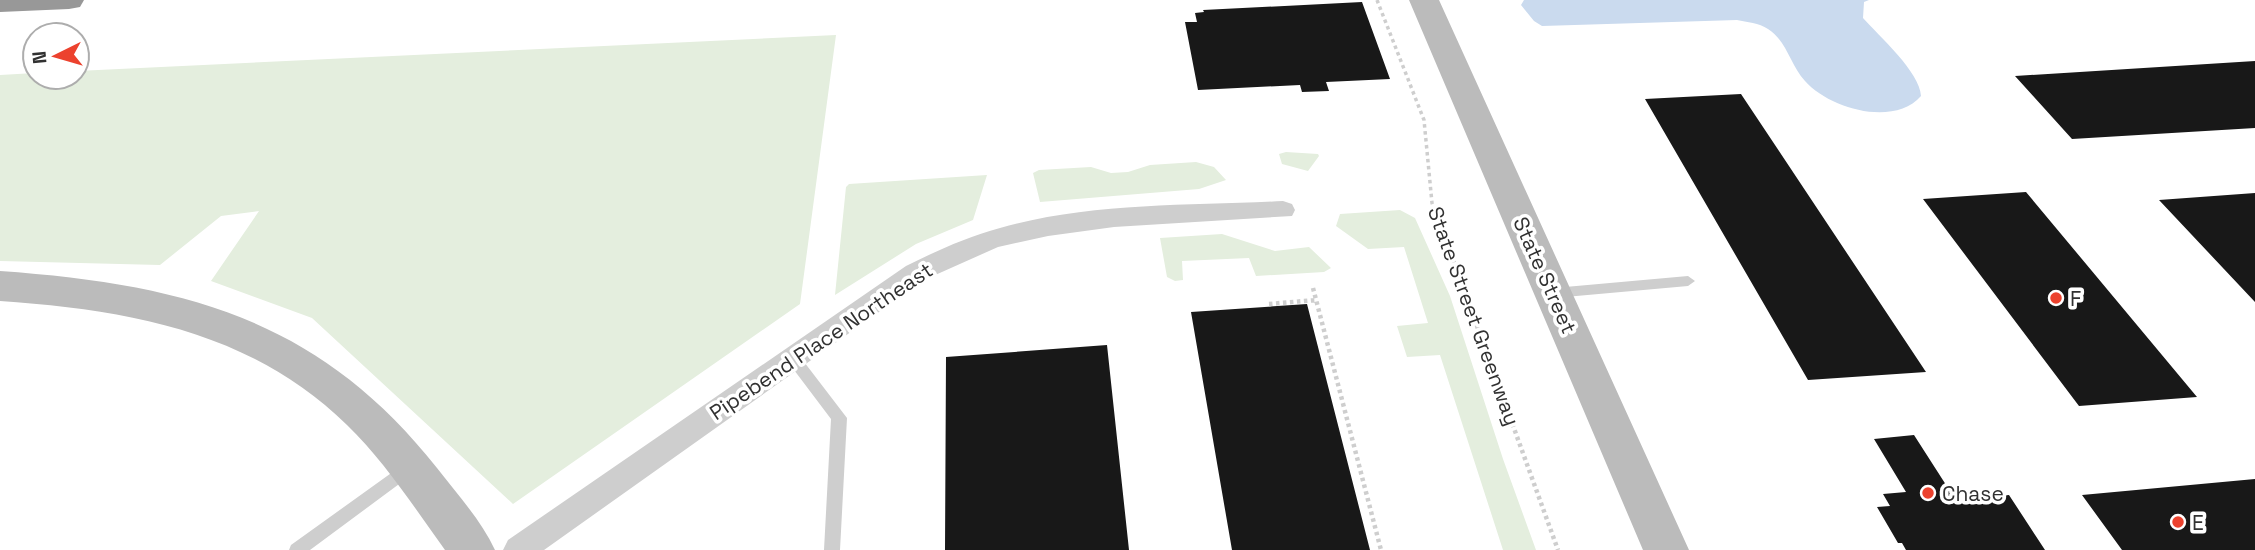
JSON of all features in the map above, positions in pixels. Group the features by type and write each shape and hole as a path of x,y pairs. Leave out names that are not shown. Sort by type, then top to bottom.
{"highway":[{"path":"0,3 69,0"}],"main road":[{"name":"State Street","path":"1424,0 1666,550"},
{"path":"0,286 89,295 162,307 221,328 305,368 344,397 390,443 472,550"}],"street":[{"name":"Pipebend Place Northeast","path":"519,550 915,273 967,247 1015,233 1086,222 1283,210"}],"lane":[{"path":"1554,293 1688,281"},
{"path":"793,358 839,418 832,550"},
{"path":"297,550 409,467"}],"path":[{"name":"State Street Greenway","path":"1377,0 1424,120 1432,203 1559,550"},
{"path":"1313,288 1381,550"},
{"path":"1269,303 1316,300"}],"green space":[{"path":"836,35 800,304 513,504 312,318 211,281 259,211 221,216 160,265 0,261 0,75 21,74 21,91 91,91 91,70"},
{"path":"1286,152 1319,156 1308,171 1282,164 1279,154"},
{"path":"1196,162 1214,167 1226,180 1199,189 1040,202 1033,173 1039,170 1091,167 1111,173 1128,172 1150,165"},
{"path":"987,175 973,220 916,244 835,295 846,187 849,184"},
{"path":"1400,210 1415,218 1450,296 1536,550 1503,550 1440,355 1407,357 1397,326 1428,323 1404,247 1368,249 1336,226 1340,214"},
{"path":"1222,234 1275,251 1309,247 1331,268 1324,272 1256,276 1249,258 1182,261 1183,280 1175,281 1167,277 1160,238"}],"water":[{"path":"1524,0 1869,0 1864,2 1863,18 1914,76 1921,96 1895,111 1879,112 1862,111 1830,100 1805,81 1774,34 1753,23 1737,20 1542,26 1534,21 1521,5"}],"building":[{"path":"1362,2 1390,79 1326,82 1329,91 1302,92 1300,85 1198,90 1185,22 1197,22 1195,13 1204,12 1203,10"},
{"path":"2255,61 2255,128 2072,139 2015,76"},
{"path":"1741,94 1926,372 1808,380 1645,99"},
{"name":"F","path":"2026,192 2197,397 2079,406 1923,199"},
{"path":"2255,193 2255,302 2159,200"},
{"path":"1307,304 1370,550 1232,550 1191,312"},
{"path":"1107,345 1129,550 945,550 946,357"},
{"name":"Chase","path":"1914,435 1948,488 1957,488 1964,499 2009,495 2045,550 1906,550 1902,543 1898,543 1877,507 1890,506 1883,494 1906,492 1874,439"},
{"name":"E","path":"2255,479 2255,550 2122,550 2082,495"}],"place":[{"name":"F","path":"2056,298"},
{"name":"Chase","path":"1928,493"},
{"name":"E","path":"2178,522"}]}
